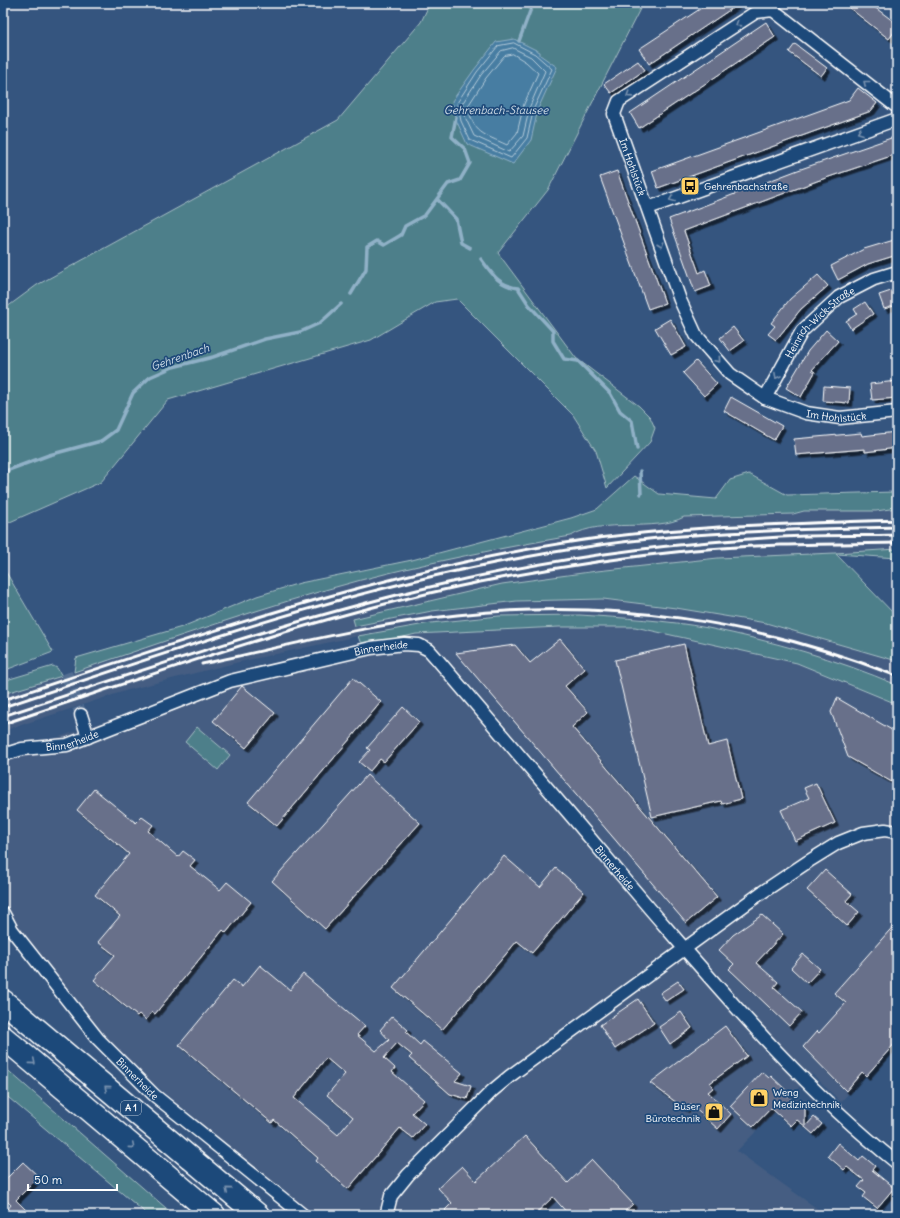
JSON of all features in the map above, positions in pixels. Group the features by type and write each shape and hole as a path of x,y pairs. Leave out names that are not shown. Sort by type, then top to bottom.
{"highway":[{"name":"A 1","path":"3,1001 258,1215"},
{"path":"3,1037 214,1215"}],"street":[{"name":"Im Hohlstück","path":"897,107 773,10 756,12 619,101 614,114 680,300 696,335 730,374 764,398 806,414 840,418 897,412"},
{"path":"648,208 897,119"},
{"name":"Heinrich-Wick-Straße","path":"764,398 802,331 839,297 874,279 897,272"},
{"name":"Binnerheide","path":"3,755 22,749 67,745 230,681 371,648 404,644 419,645 429,650 437,659 685,948 693,960 775,1050 862,1135 897,1163"},
{"path":"81,715 88,737"},
{"path":"387,1212 391,1196 408,1175 492,1091 760,893 838,843 863,833 885,830 897,832"},
{"name":"Binnerheide","path":"3,913 12,930 98,1039 154,1095 303,1215"}],"shaded area":[{"path":"897,508 897,549 502,584 353,619 355,626 432,611 518,601 603,599 676,608 766,623 897,661 897,685 868,672 779,644 707,628 657,621 580,615 499,616 431,623 358,636 235,663 128,690 3,731 3,694 74,672 248,613 360,580 476,552 571,536 580,531 619,525 675,522 683,517 793,514 804,511 876,511"},
{"path":"559,627 635,627 797,663 897,704 897,1039 841,1102 812,1074 737,1151 826,1215 312,1215 133,1067 84,1021 3,918 3,756 242,675 416,634"}],"green space":[{"path":"430,3 643,3 548,190 498,253 576,358 639,406 650,417 655,428 650,442 607,488 596,451 573,415 457,299 435,302 371,340 168,400 101,482 3,525 3,310 37,285 338,120 421,22"},
{"path":"749,474 787,495 894,492 897,508 876,511 804,511 793,514 684,517 672,522 658,524 598,527 584,530 571,536 465,556 361,580 253,612 74,672 76,658 182,627 257,596 300,583 412,560 571,518 597,509 634,476 659,494 716,499 730,480"},
{"path":"897,549 897,558 836,554 897,617 897,661 766,623 676,608 603,599 517,601 432,611 355,626 353,619 502,584 597,571 718,558"},
{"path":"3,567 53,652 3,671"},
{"path":"580,615 692,625 780,645 828,659 897,685 897,704 797,663 635,627 559,627 416,634 362,647 358,636 431,623 499,616"},
{"path":"53,666 57,668 62,676 3,694 3,681"},
{"path":"197,727 230,755 218,770 185,742"},
{"path":"3,1066 174,1215 148,1215 3,1093"}],"water":[{"name":"Gehrenbach-Stausee","path":"514,39 540,52 540,55 557,67 538,109 531,140 513,164 467,144 457,122 452,101 496,42"}],"building":[{"path":"709,3 740,3 649,64 639,49"},
{"path":"843,3 869,3 897,24 897,28 889,39"},
{"path":"766,22 775,37 639,128 630,113"},
{"path":"795,44 827,68 821,76 789,52"},
{"path":"638,61 645,70 611,93 604,84"},
{"path":"858,88 877,103 871,111 658,188 652,171 849,100"},
{"path":"897,136 897,154 817,181 684,231 699,273 705,270 711,286 695,292 669,219 798,170"},
{"path":"617,171 665,303 648,309 600,177"},
{"path":"894,240 897,255 868,264 838,280 831,266 864,249"},
{"path":"818,275 828,286 801,309 776,340 768,334 775,326 771,323 790,299"},
{"path":"897,289 897,305 884,309 879,295"},
{"path":"865,302 873,314 851,329 846,321 857,314 854,309"},
{"path":"670,319 686,347 671,355 655,328"},
{"path":"733,327 744,341 730,351 720,338"},
{"path":"826,330 838,341 812,370 815,372 801,397 786,388 808,351"},
{"path":"696,361 717,384 704,396 683,373"},
{"path":"897,381 897,398 872,400 870,384"},
{"path":"824,386 850,388 849,403 823,401"},
{"path":"731,397 782,426 774,440 724,411"},
{"path":"896,432 897,448 865,452 865,449 796,455 794,439 861,433 862,436"},
{"path":"560,639 585,669 565,686 588,712 572,727 717,897 686,923 456,653 515,645 530,663"},
{"path":"684,644 708,746 727,741 741,799 722,804 721,801 652,817 615,660"},
{"path":"353,678 381,702 277,826 248,802"},
{"path":"242,686 275,713 246,748 213,721"},
{"path":"837,698 897,733 897,785 848,757 831,712"},
{"path":"403,707 419,722 384,762 380,759 370,771 359,762 370,750 367,748"},
{"path":"367,775 420,823 325,929 272,881"},
{"path":"816,783 835,823 795,841 781,810 809,798 804,788"},
{"path":"94,789 136,823 142,817 153,825 148,831 178,857 183,851 195,860 190,866 220,890 227,882 251,902 226,933 223,930 155,1014 152,1012 146,1020 139,1014 137,1016 94,980 115,955 98,942 120,916 95,895 129,854 77,810"},
{"path":"504,856 540,887 556,868 584,892 532,953 517,941 442,1030 393,988"},
{"path":"825,870 852,894 846,901 859,912 847,926 807,890"},
{"path":"762,915 783,934 756,963 778,982 774,987 802,1012 789,1026 729,969 734,964 719,950 733,935"},
{"path":"897,922 897,1041 866,1076 862,1072 846,1091 803,1047 817,1031 819,1033 846,1003 834,993"},
{"path":"803,954 820,969 807,983 791,968"},
{"path":"260,965 290,990 303,974 365,1026 357,1035 376,1051 389,1040 380,1030 392,1016 408,1030 406,1032 420,1045 423,1041 462,1073 455,1081 471,1086 467,1099 450,1094 409,1058 412,1055 397,1043 384,1058 395,1068 392,1072 424,1100 412,1113 425,1124 413,1138 400,1128 348,1189 316,1161 318,1158 274,1120 272,1123 179,1045 233,980 242,987","holes":["326,1058 345,1074 327,1095 353,1117 338,1135 294,1098"]},
{"path":"678,981 684,989 666,1001 660,993"},
{"path":"638,999 654,1023 615,1049 600,1025"},
{"path":"681,1012 692,1028 670,1044 659,1027"},
{"path":"725,1026 747,1056 710,1083 713,1088 708,1092 731,1114 718,1129 691,1105 685,1109 650,1083"},
{"name":"Weng Medizintechnik","path":"762,1072 769,1078 771,1076 787,1091 785,1093 797,1105 800,1104 805,1108 805,1126 797,1120 791,1126 771,1108 753,1127 730,1106"},
{"path":"814,1117 822,1124 813,1134 805,1127"},
{"path":"525,1136 568,1183 592,1160 633,1204 621,1215 569,1215 553,1197 534,1215 449,1215 445,1210 452,1203 438,1188 462,1166 476,1181"},
{"path":"838,1143 859,1161 863,1156 875,1166 872,1170 894,1188 877,1208 863,1197 866,1193 858,1187 864,1180 847,1167 844,1170 828,1156"},
{"path":"23,1162 39,1177 16,1200 31,1215 3,1215 11,1205 3,1197 3,1182"}],"waterway":[{"name":"Gehrenbach","path":"519,41 533,3"},
{"name":"Gehrenbach","path":"351,294 366,269 367,247 377,241 384,245 401,235 405,226 425,215 448,184 460,180 470,163 465,149 452,137 456,117"},
{"path":"437,199 456,219 461,243 470,248"},
{"path":"481,259 501,282 511,287 518,288 529,305 553,331 553,341 564,359 578,361 610,393 620,411 632,421 637,449"},
{"name":"Gehrenbach","path":"3,472 49,455 101,441 116,430 133,393 150,377 173,367 213,357 265,339 300,332 320,323 341,304"},
{"path":"640,471 641,494"}],"tunnel":[{"path":"66,673 81,715"}],"railway":[{"path":"3,700 146,652 290,607 436,568 510,553 584,540 662,531 740,526 897,520"},
{"path":"3,707 296,612 415,580 475,567 584,547 667,537 719,533 897,527"},
{"path":"3,716 157,665 365,603 513,569 610,553 707,542 805,536 897,535"},
{"path":"3,724 180,665 299,628 419,595 480,582 587,563 694,550 770,545 897,543"},
{"path":"202,664 329,636 425,619 514,610 570,609 626,612 681,618 735,628 789,640 897,676"}],"place":[{"name":"Gehrenbachstraße","path":"690,186"},
{"name":"Weng Medizintechnik","path":"759,1098"},
{"name":"Büser Bürotechnik","path":"714,1112"}]}
